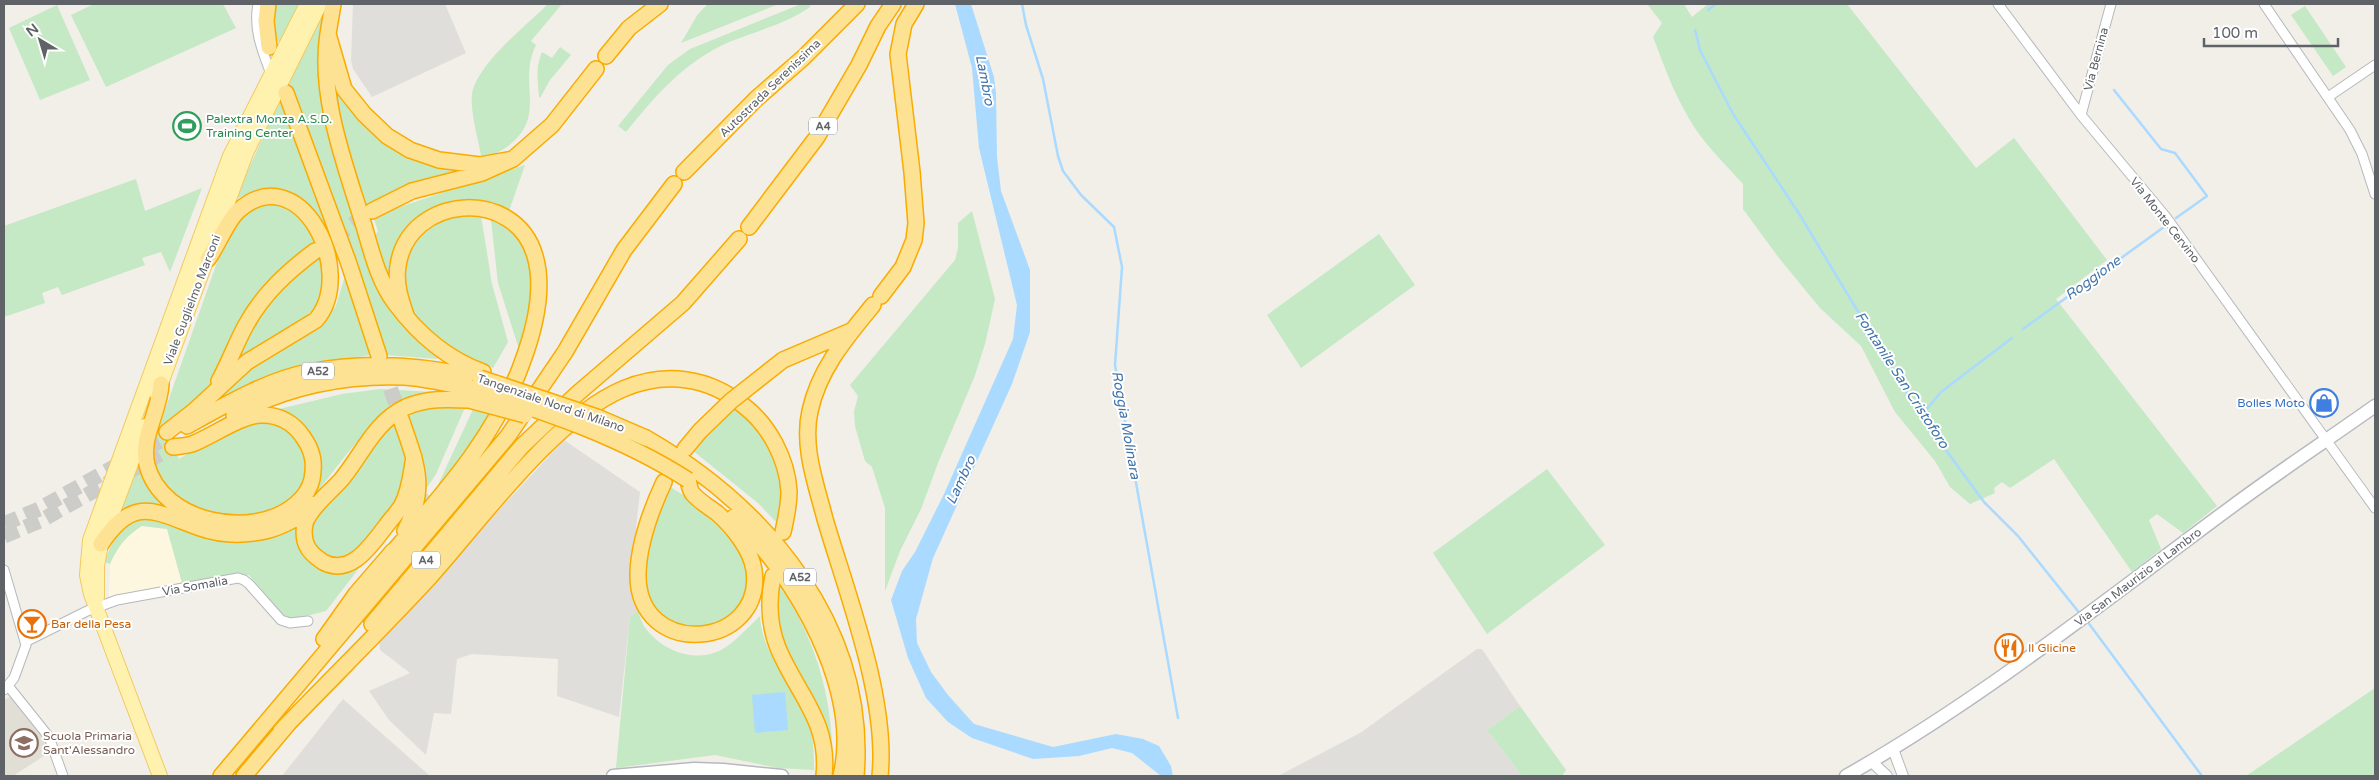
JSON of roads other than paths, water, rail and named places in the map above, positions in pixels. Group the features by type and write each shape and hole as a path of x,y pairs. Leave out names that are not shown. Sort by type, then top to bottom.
{"highway":[{"path":"268,4 266,21 269,47"},
{"path":"333,4 324,57 326,82 350,182 375,263 387,290 407,318 432,343 456,360 476,384 443,398 422,401 405,408 385,421 357,455 342,478 307,518 304,533 307,546 316,558 326,564 338,565 351,563 363,555 402,505 409,484 414,457"},
{"path":"606,56 629,28 660,4"},
{"name":"Autostrada Serenissima","path":"684,172 756,99 803,58 857,4"},
{"name":"A4","path":"749,227 817,137 859,65 878,26 894,4"},
{"path":"880,776 880,729 871,680 819,496 808,440 810,412 818,385 833,355 904,267 914,240 916,223 898,54 899,39 904,24 915,5"},
{"path":"328,34 344,89 364,114 387,136 410,150 439,160 480,165 513,159"},
{"path":"372,211 412,191 482,173 513,159 552,125 596,69"},
{"path":"286,94 343,249 379,356"},
{"name":"A4","path":"221,776 508,436 565,352 624,250 674,184"},
{"path":"208,259 220,242 229,220 244,206 266,198 277,197 291,202 300,207 314,222 327,253 331,273 330,284 321,314"},
{"path":"272,715 356,594 461,471 482,442 509,394 522,363 538,297 538,272 535,255 528,239 515,224 492,211 470,206 450,209 432,217 416,230 404,246 398,266 398,289 407,318"},
{"name":"A4","path":"244,776 522,446 577,394 683,303 739,239"},
{"path":"161,384 160,399 146,441 145,456 152,479 161,491 172,502 200,516 216,521 239,524 269,520 286,513 301,500 310,486 315,462 308,444 297,428 278,417 260,414 191,444 170,438 230,375 247,362 309,325 321,314 338,286 342,270 343,249"},
{"path":"208,399 246,326 262,300 293,267 315,250"},
{"path":"686,449 700,431 731,401 784,360 852,330"},
{"name":"Tangenziale Nord di Milano","path":"170,438 235,400 308,372 359,366 424,367 476,384 597,417 646,438 674,454 726,492 771,537 802,580 830,631 848,680 856,739 856,776"},
{"path":"281,731 428,579 547,446 596,404 623,389 657,380 693,380 726,392 752,412 775,444 786,475 789,491 783,532"},
{"name":"Tangenziale Nord di Milano","path":"476,384 526,415 546,412 656,459 690,487 736,520 773,560 790,584 814,629 830,666 841,705 844,746 841,776"},
{"path":"388,558 410,521 416,502 419,477 401,419"},
{"path":"101,544 126,516 148,510 162,512 217,533 238,535 258,533 280,527 294,520 308,508 335,476 357,455"},
{"path":"664,482 646,528 638,573 640,591 644,605 665,627 680,633 696,636 711,634 727,627 740,616 749,602 754,587 754,569 742,542 730,526 690,487"},
{"path":"772,576 770,604 772,629 784,662 815,717 824,754 824,776"}],"main road":[{"name":"Viale Guglielmo Marconi","path":"160,776 96,607 87,575 90,540 227,166 307,4"},
{"name":"Viale Guglielmo Marconi","path":"96,607 101,544 246,152 320,4"},
{"name":"Via San Maurizio al Lambro","path":"1846,776 1893,749 2047,645 2231,508 2375,406"},
{"path":"613,776 694,769 782,776"}],"street":[{"path":"258,4 256,16 257,32 271,74"},
{"name":"Via Monte Cervino","path":"1998,4 2081,115 2166,217 2375,508"},
{"name":"Via Bernina","path":"2081,115 2111,4"},
{"path":"2264,4 2328,97 2362,154 2375,194"},
{"path":"2328,97 2375,65"},
{"path":"4,570 26,648 6,688 49,737 63,776"},
{"name":"Via Somalia","path":"96,607 117,600 238,578 249,584 281,620 290,623 308,622"},
{"path":"25,642 96,607"},
{"path":"1893,749 1903,776"},
{"path":"1872,762 1887,776"}],"water":[{"name":"Lambro","path":"955,4 971,4 994,77 997,157 1001,191 1030,270 1030,332 1012,384 933,558 916,619 917,643 931,672 948,695 974,724 1053,747 1116,734 1143,739 1159,746 1171,766 1173,776 1161,776 1132,753 1112,748 1079,756 1033,759 972,738 948,722 926,698 908,658 891,600 902,571 915,552 944,494 1013,339 1017,305 979,148 972,68"},
{"path":"785,692 788,730 755,733 752,695"}],"waterway":[{"name":"Roggia Molinara","path":"1022,4 1026,25 1043,79 1058,156 1063,171 1081,195 1114,227 1122,267 1115,365 1178,718"},
{"name":"Fontanile San Cristoforo","path":"1708,10 1716,4"},
{"name":"Fontanile San Cristoforo","path":"1695,30 1700,50 1733,114 1798,212 1921,416 1984,502 2018,536 2081,615"},
{"path":"2114,90 2161,149 2175,153 2207,196 2176,218"},
{"name":"Roggione","path":"2023,329 2164,227"},
{"name":"Roggione","path":"1921,416 1941,392 2012,338"},
{"name":"Fontanile San Cristoforo","path":"2087,621 2202,776"}],"tunnel":[{"path":"315,251 370,212"},
{"path":"383,367 401,419"},
{"path":"4,524 39,509 169,436"},
{"path":"4,536 40,521 173,447"}],"place":[{"name":"Palextra Monza A.S.D. Training Center","path":"187,126"},
{"name":"Bolles Moto","path":"2324,403"},
{"name":"Bar della Pesa","path":"32,624"},
{"name":"Il Glicine","path":"2009,648"},
{"name":"Scuola Primaria Sant'Alessandro","path":"24,743"}]}
